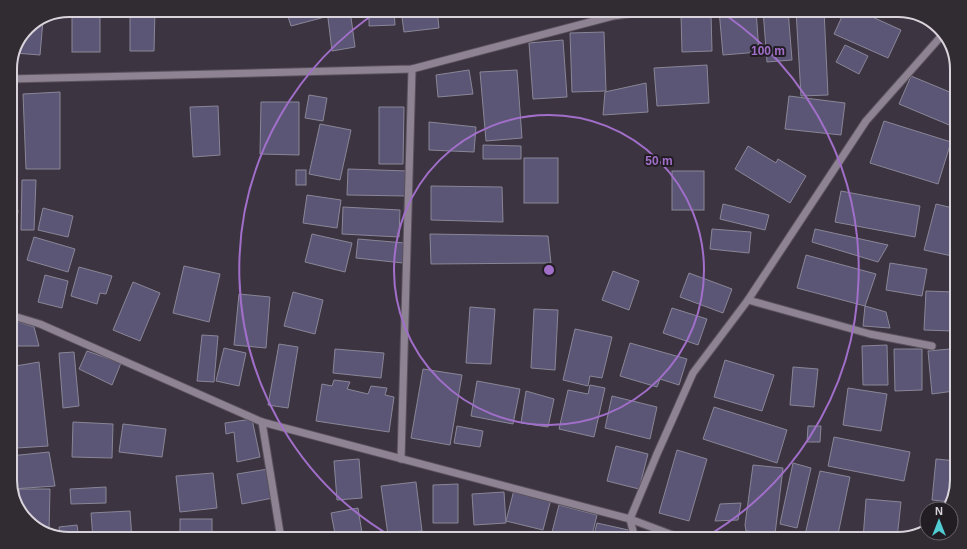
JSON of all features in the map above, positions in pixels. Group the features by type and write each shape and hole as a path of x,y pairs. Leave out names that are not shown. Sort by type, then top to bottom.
{"street":[{"path":"17,79 412,69 599,17"},
{"path":"633,532 630,519 693,373 748,300 866,121 940,38"},
{"path":"401,459 412,69"},
{"path":"748,300 870,334 932,346"},
{"path":"17,317 40,324 262,422 630,519 664,532"},
{"path":"262,422 280,532"}],"building":[{"path":"72,17 100,17 100,52 72,52"},
{"path":"130,17 155,17 154,51 130,51"},
{"path":"288,17 325,17 291,26"},
{"path":"328,17 351,17 355,47 332,51"},
{"path":"369,17 394,17 395,25 369,26"},
{"path":"402,17 438,17 439,28 404,32"},
{"path":"681,17 711,17 712,51 682,52"},
{"path":"720,17 756,17 759,52 723,55"},
{"path":"764,17 789,17 792,60 767,62"},
{"path":"796,17 824,17 828,95 801,96"},
{"path":"842,17 872,17 901,30 888,58 834,34"},
{"path":"43,25 40,55 20,53 32,32"},
{"path":"604,32 606,91 572,92 570,33"},
{"path":"563,40 567,97 533,99 529,43"},
{"path":"845,45 868,56 859,74 836,62"},
{"path":"707,65 709,103 657,106 654,68"},
{"path":"469,70 473,94 438,97 436,75"},
{"path":"517,70 522,138 486,141 480,72"},
{"path":"911,76 950,92 950,125 899,104"},
{"path":"646,83 648,112 603,115 605,92"},
{"path":"60,92 60,169 26,169 23,94"},
{"path":"309,95 327,98 323,121 305,118"},
{"path":"789,96 845,103 841,135 785,129"},
{"path":"261,102 299,102 299,155 260,154"},
{"path":"218,106 220,155 193,157 190,107"},
{"path":"379,107 404,107 403,164 379,164"},
{"path":"884,121 950,142 938,184 870,163"},
{"path":"429,122 476,127 474,152 429,150"},
{"path":"320,124 351,130 340,180 309,174"},
{"path":"483,145 521,146 521,159 483,159"},
{"path":"748,146 776,163 778,159 806,176 790,203 735,169"},
{"path":"524,158 558,158 558,203 524,203"},
{"path":"348,169 408,171 407,196 347,195"},
{"path":"296,170 306,170 306,185 296,185"},
{"path":"672,171 704,171 704,210 672,210"},
{"path":"22,180 36,180 34,230 21,230"},
{"path":"431,186 502,187 503,222 431,220"},
{"path":"841,191 920,206 915,237 835,222"},
{"path":"307,195 341,200 337,228 303,223"},
{"path":"723,204 769,215 765,230 720,219"},
{"path":"936,204 950,207 950,256 924,250"},
{"path":"343,207 400,210 399,237 342,234"},
{"path":"43,208 73,216 68,237 38,230"},
{"path":"712,229 751,232 749,253 710,249"},
{"path":"815,229 888,245 878,262 812,242"},
{"path":"312,234 352,243 345,272 305,262"},
{"path":"430,234 548,236 551,263 431,264"},
{"path":"34,237 75,249 68,272 27,260"},
{"path":"358,239 405,243 403,263 356,258"},
{"path":"806,255 876,274 865,306 797,288"},
{"path":"890,263 927,269 922,296 886,290"},
{"path":"184,266 220,274 209,322 173,313"},
{"path":"79,267 112,276 106,294 100,293 97,304 71,296"},
{"path":"613,271 639,281 629,310 602,300"},
{"path":"689,273 732,289 723,313 680,297"},
{"path":"45,275 68,281 62,308 38,302"},
{"path":"133,282 160,293 140,341 113,330"},
{"path":"926,291 950,292 950,331 924,330"},
{"path":"293,292 323,300 315,334 284,326"},
{"path":"239,294 270,297 266,348 234,345"},
{"path":"865,306 886,312 890,328 863,326"},
{"path":"470,307 495,309 491,364 466,363"},
{"path":"672,308 707,319 698,345 663,333"},
{"path":"534,309 558,310 555,370 531,368"},
{"path":"17,321 34,327 39,346 17,346"},
{"path":"575,329 612,337 602,378 590,376 588,386 563,380"},
{"path":"202,335 218,336 214,382 197,381"},
{"path":"630,343 687,359 679,385 660,379 657,387 620,376"},
{"path":"279,344 298,347 288,408 268,405"},
{"path":"887,345 888,385 863,385 862,346"},
{"path":"224,348 246,353 239,386 216,381"},
{"path":"335,349 384,353 381,378 333,373"},
{"path":"894,349 922,349 922,390 895,391"},
{"path":"950,349 950,392 932,394 928,351"},
{"path":"87,351 121,363 112,385 79,369"},
{"path":"74,352 79,406 63,408 59,353"},
{"path":"725,360 774,375 762,411 714,397"},
{"path":"39,362 48,446 17,448 17,366"},
{"path":"793,367 818,369 814,407 790,405"},
{"path":"423,369 462,375 450,445 411,438"},
{"path":"334,380 350,382 347,389 368,394 371,386 387,388 385,395 394,397 389,432 316,421 322,384 332,386"},
{"path":"477,381 520,389 513,424 471,416"},
{"path":"590,385 605,388 594,437 559,429 568,390 588,394"},
{"path":"848,388 887,394 881,431 843,425"},
{"path":"526,391 554,399 548,427 521,423"},
{"path":"612,396 657,407 650,439 605,428"},
{"path":"714,407 787,430 777,463 703,439"},
{"path":"252,419 260,457 237,462 234,432 226,434 225,423"},
{"path":"73,422 113,424 112,458 72,457"},
{"path":"123,424 166,429 162,457 119,452"},
{"path":"457,426 483,431 480,447 454,443"},
{"path":"808,426 821,426 820,442 807,442"},
{"path":"834,437 910,452 904,481 828,466"},
{"path":"616,446 648,454 639,489 607,481"},
{"path":"677,450 707,459 689,521 659,513"},
{"path":"49,452 55,486 18,489 17,455"},
{"path":"359,459 362,498 337,500 334,461"},
{"path":"936,459 950,460 950,487 946,501 932,500"},
{"path":"793,463 811,468 797,528 780,524"},
{"path":"753,465 783,468 775,532 746,531 745,525"},
{"path":"268,469 273,498 242,504 237,474"},
{"path":"820,471 850,477 838,532 806,532"},
{"path":"213,473 217,508 180,512 176,476"},
{"path":"416,482 422,531 388,532 381,486"},
{"path":"458,484 458,523 433,523 433,485"},
{"path":"106,487 106,503 71,504 70,489"},
{"path":"19,489 50,489 49,528 32,517 24,506 19,493"},
{"path":"514,490 551,499 543,530 506,521"},
{"path":"504,492 506,523 474,525 472,494"},
{"path":"866,499 901,502 898,532 864,532"},
{"path":"741,503 738,520 715,521 720,504"},
{"path":"559,505 597,515 593,532 552,532"},
{"path":"358,508 362,532 335,532 331,513"},
{"path":"130,511 132,532 92,532 91,513"},
{"path":"180,519 212,519 212,532 180,532"},
{"path":"597,523 633,531 633,532 595,532"},
{"path":"77,525 78,532 62,532 59,531 59,527"}]}
